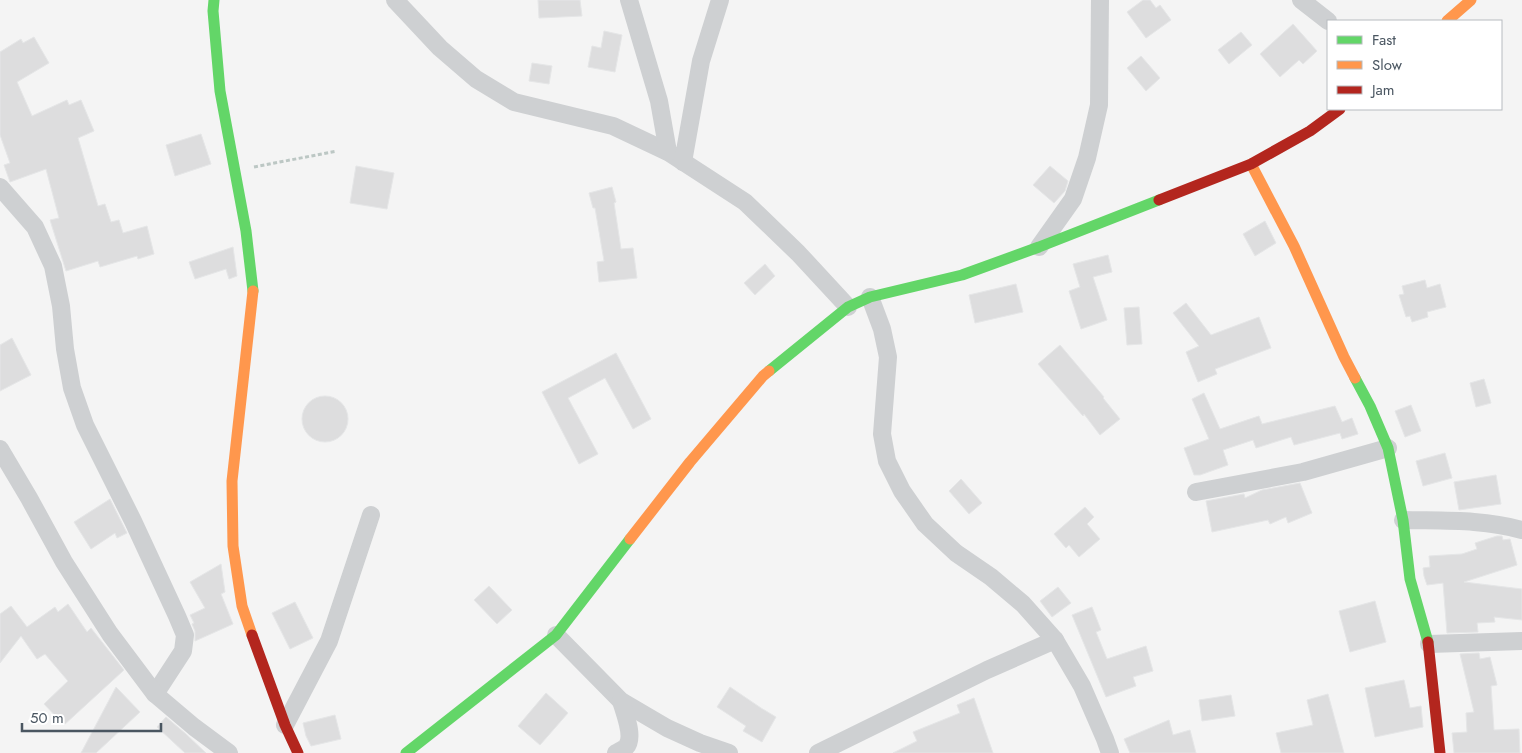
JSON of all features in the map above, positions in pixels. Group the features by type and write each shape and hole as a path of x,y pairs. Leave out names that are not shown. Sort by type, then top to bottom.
{"street":[{"path":"214,0 213,10 220,91 246,231 253,290 232,481 233,546 242,606 284,725 298,753"},
{"path":"395,0 440,48 476,79 514,102 613,126 668,152 745,202 798,253 848,307"},
{"path":"628,0 659,100 668,152"},
{"path":"683,162 701,61 720,0"},
{"path":"1039,247 1073,199 1087,158 1099,105 1100,0"},
{"path":"1301,0 1327,20"},
{"path":"1448,20 1470,0"},
{"path":"406,753 556,635 690,462 763,376 848,307 870,297 962,275 1251,164 1310,131 1339,110"},
{"path":"1251,164 1294,246 1388,448 1403,520 1410,579 1428,644 1440,753"},
{"path":"0,187 35,227 53,266 61,306 65,349 72,388 85,426 133,521 185,635 183,651 156,694"},
{"path":"870,297 882,329 888,357 882,434 887,461 902,491 925,524 956,553 991,577 1023,604 1055,640 1082,686 1106,739 1110,753"},
{"path":"1196,492 1303,472 1388,448"},
{"path":"0,450 110,634 156,694 194,727 229,753"},
{"path":"284,725 329,641 371,515"},
{"path":"1403,520 1474,522 1510,526 1522,530"},
{"path":"556,635 621,700 666,728 729,753"},
{"path":"818,753 987,670 1055,640"},
{"path":"1428,644 1522,641"},
{"path":"616,753 626,748 630,740 630,730 621,700"}],"path":[{"path":"234,171 337,151"}],"building":[{"path":"538,0 580,0 582,16 539,18"},
{"path":"1143,0 1150,0 1156,8 1160,5 1171,20 1146,38 1127,12"},
{"path":"1293,24 1317,51 1303,64 1299,60 1280,77 1260,54"},
{"path":"604,31 622,35 615,72 588,67 592,46 601,48"},
{"path":"1241,32 1252,45 1229,64 1218,50"},
{"path":"34,37 49,63 17,82 32,116 67,100 69,105 81,100 94,131 78,138 98,206 105,204 111,222 119,220 123,233 147,226 154,254 138,259 137,256 100,267 98,261 66,271 50,220 59,218 46,169 10,182 4,165 10,163 0,135 0,52 21,39 23,43"},
{"path":"1141,56 1160,78 1146,91 1127,68"},
{"path":"532,63 552,66 549,84 529,81"},
{"path":"201,134 211,164 175,176 166,145"},
{"path":"356,166 394,173 387,209 350,203"},
{"path":"1050,166 1068,181 1065,191 1054,203 1033,185"},
{"path":"612,187 616,202 614,203 621,249 633,248 637,278 599,282 597,262 604,261 595,208 593,208 589,193"},
{"path":"1265,221 1276,243 1255,256 1243,234"},
{"path":"233,247 237,276 229,279 226,269 195,279 189,262"},
{"path":"1108,255 1112,272 1093,277 1107,320 1081,329 1069,291 1080,287 1073,264"},
{"path":"765,264 775,276 755,295 744,283"},
{"path":"1425,280 1427,288 1440,284 1446,307 1427,312 1428,317 1412,322 1410,316 1406,317 1399,295 1404,294 1402,286"},
{"path":"1016,284 1023,312 975,323 969,295"},
{"path":"1186,303 1211,335 1259,317 1271,348 1215,369 1217,374 1198,382 1186,352 1199,346 1173,313"},
{"path":"1139,307 1142,344 1127,345 1124,308"},
{"path":"12,338 31,375 0,391 0,345"},
{"path":"1060,345 1120,419 1100,435 1084,414 1083,416 1038,364"},
{"path":"616,353 651,419 633,429 605,378 568,398 598,454 579,464 542,392"},
{"path":"1484,379 1491,403 1476,407 1470,383"},
{"path":"1204,393 1220,429 1259,416 1262,424 1335,406 1342,422 1352,418 1358,434 1342,439 1340,433 1294,445 1291,437 1256,448 1253,440 1223,450 1228,465 1200,475 1194,475 1184,448 1209,439 1192,399"},
{"path":"320,396 330,396 344,406 348,419 344,432 338,438 330,442 320,442 306,432 302,424 302,414 312,400"},
{"path":"1411,405 1421,431 1405,437 1395,411"},
{"path":"1445,453 1452,478 1423,486 1416,461"},
{"path":"1496,475 1501,504 1459,510 1454,482"},
{"path":"961,479 982,503 969,514 949,491"},
{"path":"1300,483 1312,513 1288,523 1286,517 1270,524 1268,520 1212,532 1206,501 1244,494 1245,498 1262,490"},
{"path":"110,499 127,533 117,538 115,533 91,549 74,522"},
{"path":"1085,507 1094,517 1087,524 1100,539 1079,557 1069,545 1066,548 1054,534"},
{"path":"1502,536 1503,540 1510,539 1517,565 1464,582 1522,589 1522,620 1494,617 1495,622 1477,623 1478,632 1447,633 1443,583 1427,585 1424,576 1423,568 1430,567 1429,556 1462,554 1477,549 1475,543"},
{"path":"221,564 225,592 221,594 233,624 195,641 195,631 192,624 194,623 190,615 205,608 190,582"},
{"path":"489,586 512,610 497,624 474,600"},
{"path":"1058,587 1071,603 1052,617 1040,601"},
{"path":"1375,601 1386,642 1350,652 1339,611"},
{"path":"295,602 313,638 290,649 272,613"},
{"path":"68,604 87,632 91,628 124,670 64,725 44,704 68,681 45,654 37,659 21,636 0,663 0,614 11,606 27,627 55,607 58,612"},
{"path":"1092,607 1101,630 1096,632 1107,659 1146,646 1153,671 1133,677 1136,686 1106,697 1072,615"},
{"path":"1479,653 1480,659 1490,657 1497,685 1491,686 1494,730 1519,729 1520,753 1454,753 1452,733 1467,732 1466,713 1474,712 1460,654"},
{"path":"1404,680 1410,708 1421,706 1423,727 1375,737 1365,688"},
{"path":"116,687 140,712 96,753 81,753"},
{"path":"730,687 776,717 762,742 743,731 746,726 717,707"},
{"path":"546,693 568,713 540,745 518,726"},
{"path":"1328,694 1344,753 1281,753 1276,733 1313,725 1307,700"},
{"path":"1231,695 1235,716 1202,721 1199,700"},
{"path":"974,698 993,753 893,753 917,741 913,732 960,713 957,705"},
{"path":"335,715 341,739 311,746 303,723"},
{"path":"166,717 206,753 185,753 157,727"},
{"path":"1169,720 1173,735 1190,730 1196,753 1130,753 1124,739"}],"traffic: fast":[{"path":"214,0 213,11 220,91 246,231 253,291"},
{"path":"769,371 848,307 870,297 962,275 1159,200"},
{"path":"1355,378 1370,406 1388,448 1403,520 1410,579 1428,642"},
{"path":"406,753 556,635 630,539"}],"traffic: slow":[{"path":"1448,20 1471,0"},
{"path":"1251,164 1294,246 1355,378"},
{"path":"252,635 242,606 233,546 232,481 253,291"},
{"path":"630,539 690,462 769,371"}],"traffic: jam":[{"path":"1159,200 1251,164 1310,131 1339,110"},
{"path":"252,635 285,725 298,753"},
{"path":"1428,642 1440,753"}]}
